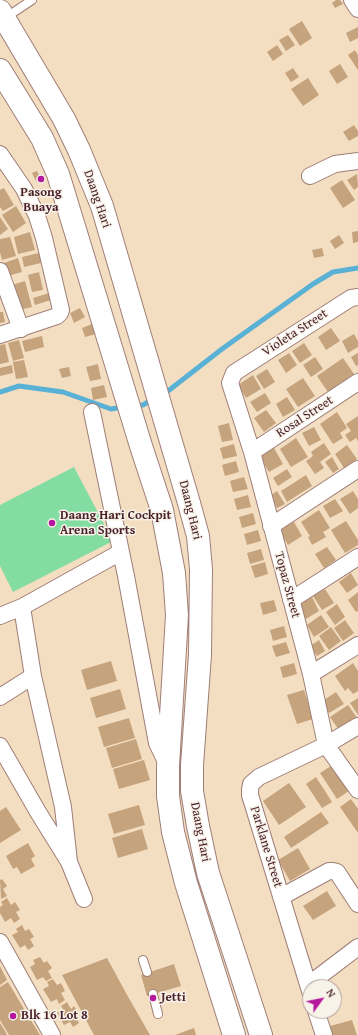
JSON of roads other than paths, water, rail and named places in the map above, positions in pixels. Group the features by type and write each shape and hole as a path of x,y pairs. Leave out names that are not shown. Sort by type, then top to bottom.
{"main road":[{"name":"Daang Hari","path":"2,15 49,92 79,150 102,206 198,536 201,569 200,655 192,765 192,791 208,873 261,1035"},
{"name":"Daang Hari","path":"0,70 42,138 58,174 162,510 174,573 177,615 168,766 168,796 173,832 186,883 234,1035"},
{"path":"203,937 226,928"}],"street":[{"path":"352,0 358,9"},
{"path":"0,154 24,189 36,216 44,238 61,310 57,316 0,336"},
{"path":"310,176 335,164 358,161"},
{"path":"0,271 21,329"},
{"name":"Violeta Street","path":"234,373 351,298 358,297"},
{"name":"Topaz Street","path":"234,373 230,383 252,452 272,526 311,674 326,745 358,790"},
{"name":"Rosal Street","path":"252,452 358,382"},
{"path":"92,412 121,552 157,743 168,766"},
{"path":"272,526 358,469"},
{"path":"0,616 22,607 121,552"},
{"path":"291,600 358,557"},
{"path":"22,607 33,676 63,807 69,862"},
{"path":"311,674 358,645"},
{"path":"0,697 33,676"},
{"path":"326,745 358,726"},
{"name":"Parklane Street","path":"306,979 250,795 251,784 259,777 326,745"},
{"path":"0,746 69,862 84,899"},
{"path":"38,812 63,807"},
{"path":"281,897 329,871 333,871 337,872 358,904"},
{"path":"0,942 52,1035"},
{"path":"320,979 358,947"},
{"path":"319,1019 324,1035"}],"lane":[{"path":"2,15 32,0"},
{"path":"143,960 146,972"},
{"path":"153,994 158,1014"}],"waterway":[{"path":"162,395 222,349 313,284 333,272 358,268"},
{"path":"0,392 19,386 63,392 111,409 124,407"},
{"path":"134,406 143,405 153,399"}],"place":[{"name":"Pasong Buaya","path":"41,179"},
{"name":"Daang Hari Cockpit Arena Sports","path":"52,523"},
{"name":"Jetti","path":"153,998"},
{"name":"Blk 16 Lot 8","path":"13,1016"}]}
